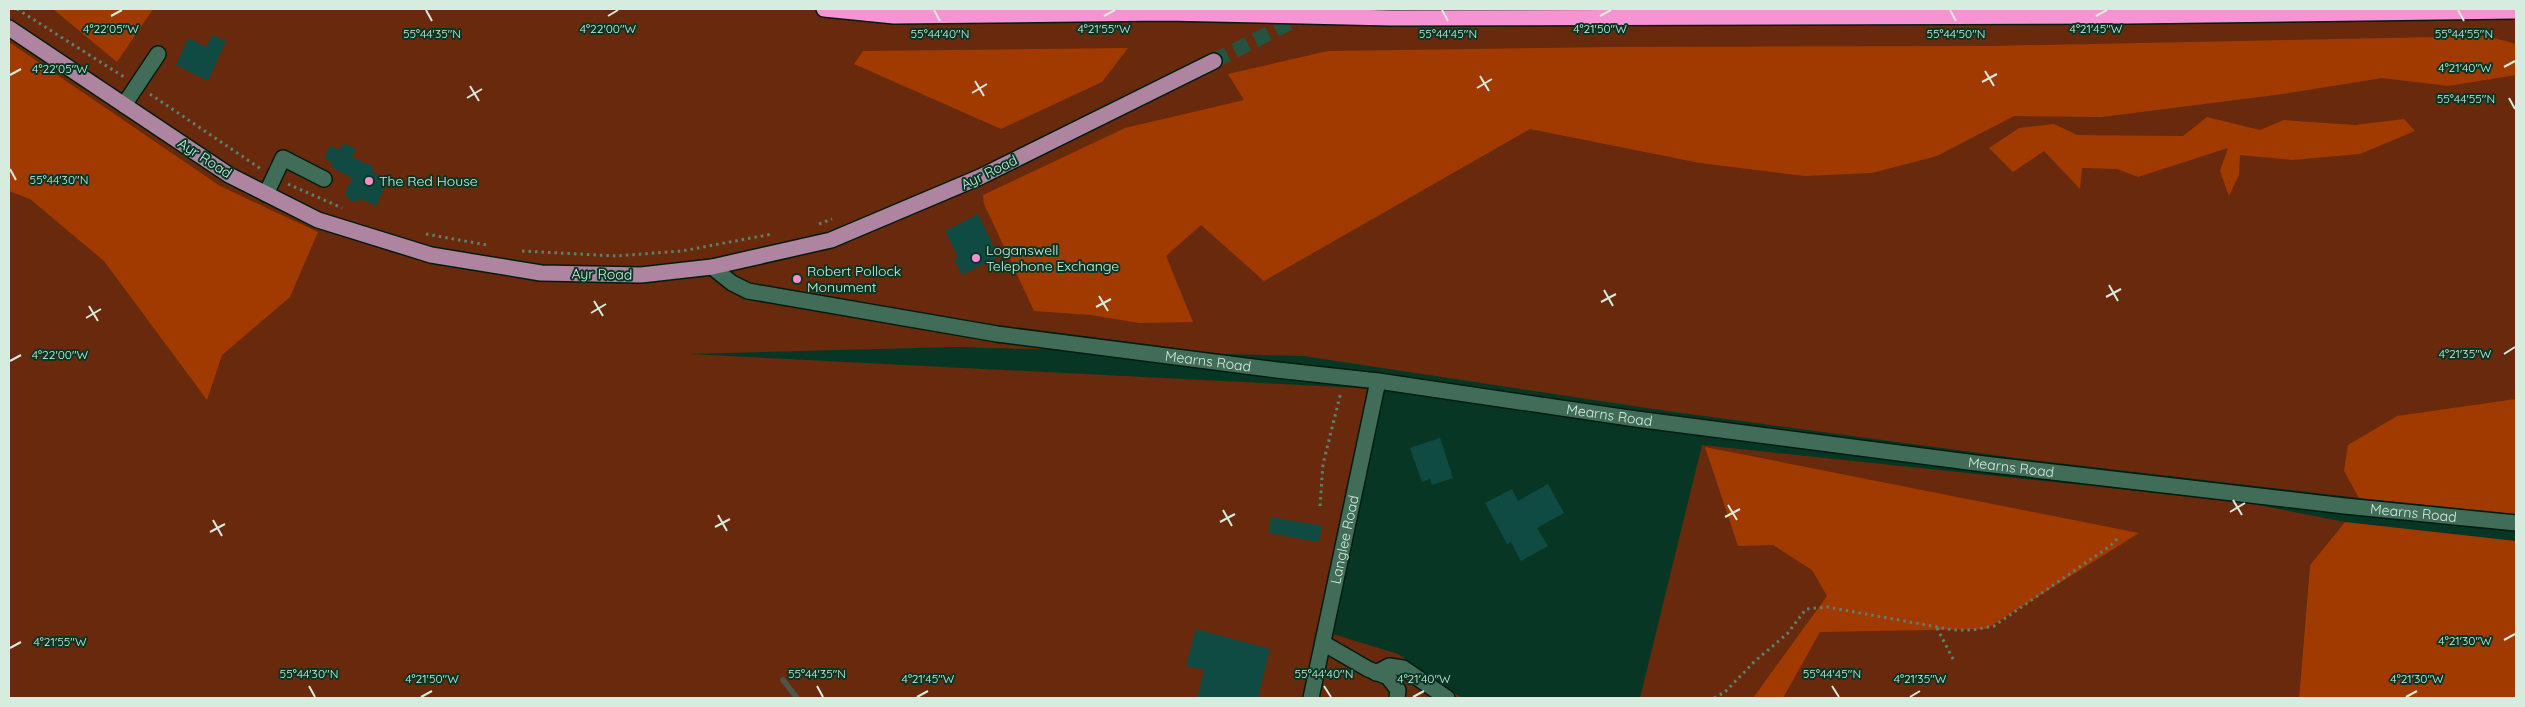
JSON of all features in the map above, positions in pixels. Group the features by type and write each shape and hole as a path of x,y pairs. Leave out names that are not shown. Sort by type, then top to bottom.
{"highway":[{"path":"824,9 894,16 1165,13 1391,18 2128,16 2516,11"}],"main road":[{"name":"Ayr Road","path":"9,28 229,175 318,220 431,255 541,273 641,275 712,267 831,240 980,177 1214,60"}],"street":[{"path":"124,105 158,54"},
{"path":"266,194 283,158 324,179"},
{"name":"Mearns Road","path":"712,267 732,283 748,290 997,334 1378,381 1646,420 1984,464 2345,506 2516,523"},
{"name":"Langlee Road","path":"1312,698 1378,381"},
{"path":"1322,643 1376,673 1388,677 1398,690 1397,698"},
{"path":"1376,673 1389,666 1403,668 1447,698"}],"path":[{"path":"17,9 273,177 349,210"},
{"path":"816,225 833,219"},
{"path":"519,251 616,256 682,251 778,233"},
{"path":"423,234 490,246"},
{"path":"1320,506 1323,464 1346,377"},
{"path":"1714,698 1725,692 1755,661 1787,634 1806,609 1827,607 1937,628 1973,630 1994,626 2110,546 2120,536"},
{"path":"1937,628 1954,661"}],"shaded area":[{"path":"9,9 2516,9 2516,514 2359,498 2024,459 1667,411 1303,356 955,347 689,354 1381,389 1368,464 1333,634 1398,654 1462,698 9,698"},
{"path":"53,9 153,9 117,62"},
{"path":"2487,36 2516,44 2516,75 2448,86 2382,78 2283,94 2102,117 2014,116 1937,156 1872,173 1804,176 1700,163 1530,129 1264,281 1201,225 1166,256 1193,322 1139,323 1090,315 1034,311 984,204 983,195 1125,128 1244,100 1228,74 1328,51 1609,47 1989,46"},
{"path":"9,42 220,186 318,232 290,297 222,355 207,400 104,261 30,199 9,191"},
{"path":"1128,48 1102,82 1001,129 854,64 863,51"},
{"path":"2207,117 2260,130 2284,120 2355,125 2404,119 2415,131 2360,154 2292,160 2240,155 2239,175 2229,196 2220,171 2228,148 2138,177 2117,169 2082,168 2080,189 2044,151 2013,172 1989,148 2019,128 2054,124 2077,135 2183,136"},
{"path":"2516,399 2516,514 2359,498 2344,471 2348,445 2397,416"},
{"path":"1702,445 2243,502 2345,522 2310,565 2299,698 1640,698"},
{"path":"1705,447 2139,533 1986,629 1820,632 1783,698 1753,698 1827,596 1812,570 1773,545 1738,546"},
{"path":"2345,522 2516,541 2516,698 2299,698 2310,565"}],"building":[{"path":"212,35 226,41 208,81 176,65 188,38 206,47"},
{"path":"343,143 356,149 352,157 374,167 372,172 388,180 376,206 361,199 354,202 348,199 345,193 352,178 331,167 333,163 324,158 330,146 340,150"},
{"path":"978,214 999,257 962,275 954,259 958,257 945,231"},
{"path":"1440,438 1453,478 1432,485 1430,479 1422,482 1410,448"},
{"path":"1548,484 1564,513 1537,528 1548,546 1521,561 1511,542 1507,544 1485,503 1512,489 1518,501"},
{"path":"1271,517 1322,526 1319,542 1269,533"},
{"path":"1196,629 1270,649 1258,698 1197,698 1204,670 1186,666"}],"waterway":[{"path":"783,680 797,698"}],"tunnel":[{"path":"1214,61 1317,9"}],"place":[{"name":"The Red House","path":"369,181"},
{"name":"Loganswell Telephone Exchange","path":"976,258"},
{"name":"Robert Pollock Monument","path":"797,279"}]}
